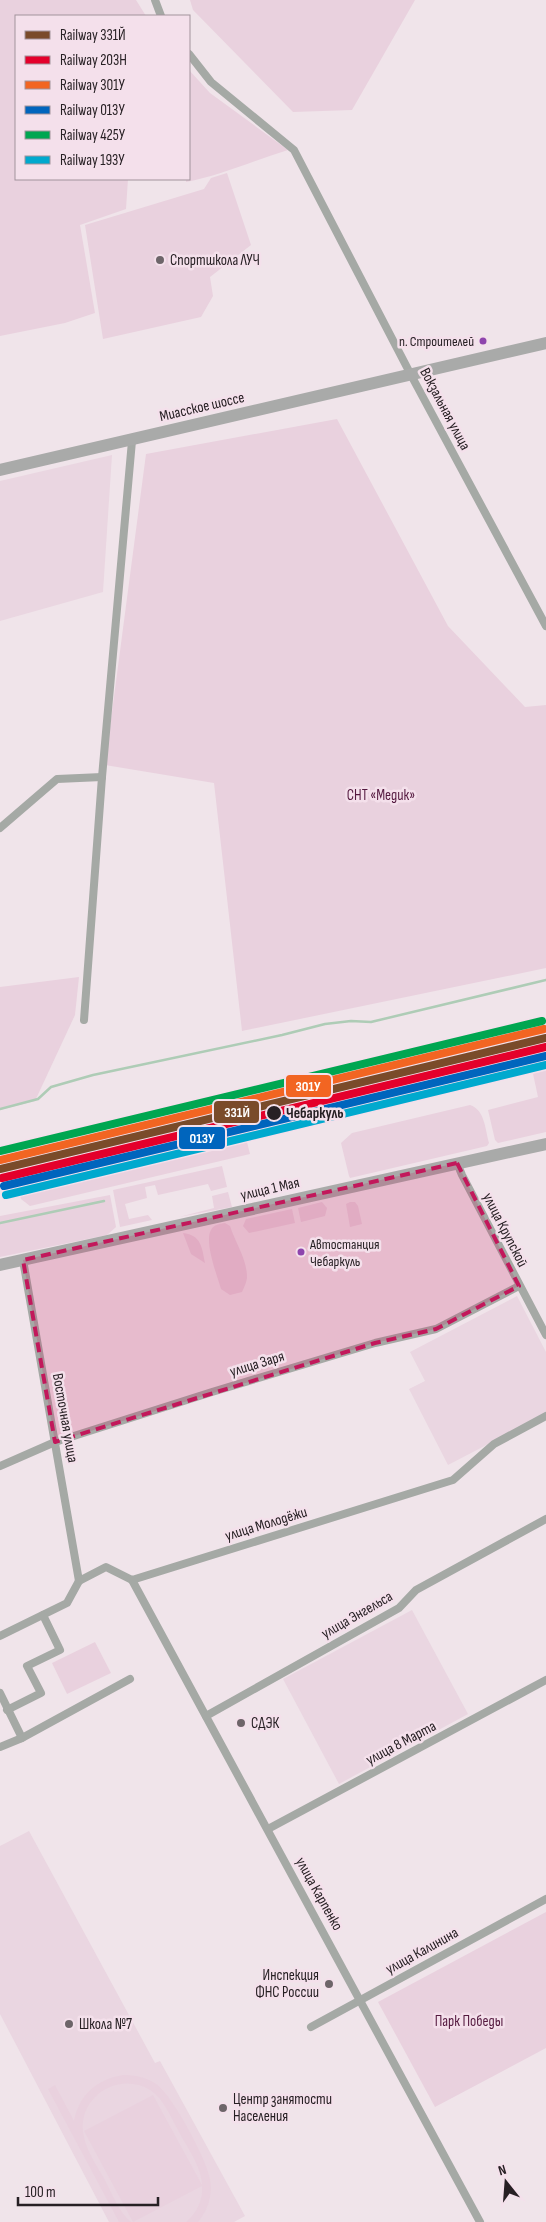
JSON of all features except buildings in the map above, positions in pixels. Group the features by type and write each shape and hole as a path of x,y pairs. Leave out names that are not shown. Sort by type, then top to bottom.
{"main road":[{"name":"Миасское шоссе","path":"0,470 546,343"},
{"name":"улица 1 Мая","path":"0,1266 546,1144"}],"street":[{"path":"155,0 161,15"},
{"name":"Вокзальная улица","path":"190,55 210,82 294,150 411,375 546,626"},
{"path":"84,1020 102,777 132,440"},
{"path":"0,828 57,779 102,777"},
{"name":"улица Крупской","path":"457,1163 546,1335"},
{"name":"Восточная улица","path":"23,1260 79,1581"},
{"name":"улица Заря","path":"0,1466 56,1442 375,1343 436,1329 519,1286"},
{"name":"улица Молодёжи","path":"132,1580 453,1480 494,1444 546,1416"},
{"name":"улица Энгельса","path":"206,1716 399,1608 416,1590 546,1519"},
{"path":"0,1636 67,1603 79,1581 106,1567 132,1580"},
{"name":"улица Карпенко","path":"132,1580 480,2222"},
{"path":"8,1710 41,1693 27,1666 60,1650 43,1615"},
{"path":"0,1747 22,1738 130,1679"},
{"name":"улица 8 Марта","path":"268,1829 546,1680"},
{"path":"0,1693 22,1738"},
{"name":"улица Калинина","path":"311,2027 546,1899"}],"highlighted area":[{"path":"457,1163 519,1286 436,1329 375,1343 55,1442 23,1260"}],"shaded area":[{"path":"112,455 103,592 0,621 0,481"},
{"path":"517,1296 546,1352 546,1414 448,1465 409,1389 425,1381 410,1352"},
{"path":"412,1610 468,1714 339,1784 283,1679"},
{"name":"Школа №7","path":"29,1831 155,2063 160,2061 245,2216 234,2222 109,2222 0,2014 0,1846"}],"green space":[{"path":"0,0 136,0 145,15 15,15 15,180 128,180 126,209 80,225 95,313 65,323 0,336"},
{"path":"190,0 415,0 352,110 293,112 193,10"},
{"path":"190,71 210,93 288,150 224,172 186,182 186,180 190,180"},
{"name":"Спортшкола ЛУЧ","path":"227,173 251,245 210,277 213,296 201,317 103,339 85,225 204,189 211,178"},
{"name":"СНТ «Медик»","path":"337,419 448,626 525,707 546,705 546,968 242,1031 214,783 105,765 146,454"},
{"path":"79,977 75,1015 35,1101 0,1110 0,987"},
{"path":"546,1066 546,1132 498,1143 495,1140 488,1110 538,1097 532,1069"},
{"path":"470,1105 475,1107 482,1116 489,1143 487,1146 350,1178 341,1143 352,1133"},
{"path":"247,1142 250,1154 30,1206 21,1199 18,1188 39,1183 41,1190"},
{"path":"222,1166 227,1187 211,1191 208,1184 158,1195 155,1185 145,1187 147,1198 125,1204 129,1219 148,1215 152,1220 120,1227 113,1190"},
{"path":"228,1192 232,1207 179,1217 214,1208 212,1196"},
{"path":"110,1195 116,1227 107,1235 0,1257 0,1216"},
{"path":"322,1202 327,1208 325,1216 301,1222 298,1208"},
{"path":"355,1202 358,1206 362,1224 350,1227 346,1204"},
{"path":"292,1209 295,1223 249,1233 243,1226 246,1219"},
{"path":"225,1223 230,1226 245,1264 247,1277 242,1292 230,1295 221,1289 209,1242 212,1228"},
{"path":"183,1233 194,1236 200,1243 205,1263 191,1254"},
{"path":"95,1642 111,1673 67,1694 52,1663"},
{"name":"Парк Победы","path":"546,1912 546,2048 435,2107 378,2002"},
{"path":"123,2075 144,2078 163,2090 171,2100 196,2143 203,2158 211,2185 209,2202 198,2222 186,2222 198,2206 202,2186 133,2222 84,2131 153,2095 202,2185 193,2157 166,2108 155,2094 138,2085 126,2083 114,2085 103,2090 94,2098 87,2108 83,2119 84,2138 89,2151 119,2208 131,2222 119,2222 48,2089 55,2085 74,2121 80,2103 97,2084"}],"waterway":[{"path":"0,1109 38,1099 51,1087 93,1075 282,1035 325,1024 351,1021 371,1022 546,980"},
{"path":"0,1223 104,1201"}],"rail line":[{"name":"425У","path":"0,1151 542,1021"},
{"name":"301У","path":"0,1160 544,1029"},
{"name":"331Й","path":"0,1169 546,1038"},
{"name":"203Н","path":"2,1178 546,1047"},
{"name":"013У","path":"4,1186 546,1056"},
{"name":"193У","path":"6,1195 546,1065"}],"place":[{"name":"Спортшкола ЛУЧ","path":"160,260"},
{"name":"п. Строителей","path":"483,341"},
{"name":"Чебаркуль","path":"274,1113"},
{"name":"Автостанция Чебаркуль","path":"301,1252"},
{"name":"СДЭК","path":"241,1723"},
{"name":"Инспекция ФНС России","path":"329,1984"},
{"name":"Школа №7","path":"69,2024"},
{"name":"Центр занятости Населения","path":"223,2108"}]}
